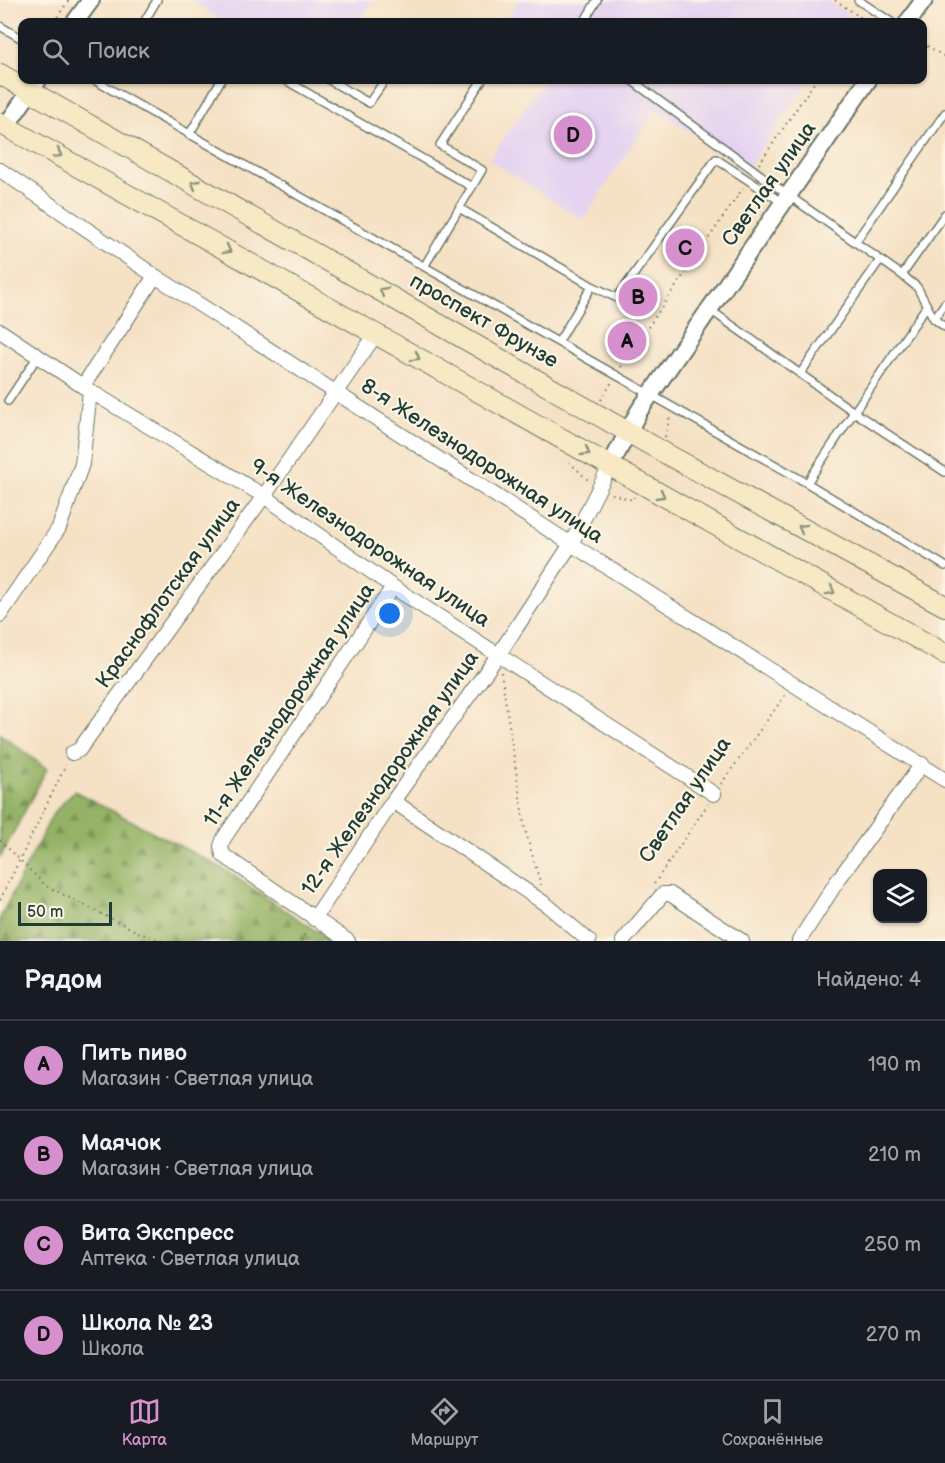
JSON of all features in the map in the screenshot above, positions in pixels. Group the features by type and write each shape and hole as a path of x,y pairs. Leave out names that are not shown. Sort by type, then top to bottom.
{"main road":[{"name":"проспект Фрунзе","path":"0,75 18,80"},
{"name":"проспект Фрунзе","path":"34,85 628,431 945,606"},
{"path":"2,128 376,334 571,453 610,466 945,654"}],"street":[{"path":"78,18 91,0"},
{"path":"911,18 924,0"},
{"name":"Светлая улица","path":"610,466 651,394 865,84"},
{"path":"2,128 34,85"},
{"name":"8-я Железнодорожная улица","path":"0,170 155,276 571,544 945,780"},
{"path":"0,615 59,528 82,464 86,389 155,276"},
{"name":"9-я Железнодорожная улица","path":"0,331 86,389 264,496 393,587 714,794"},
{"name":"Краснофлотская улица","path":"72,753 80,750 264,496 376,334"},
{"name":"12-я Железнодорожная улица","path":"314,918 393,801 499,654 571,544 610,466"},
{"name":"11-я Железнодорожная улица","path":"314,918 223,855 221,846 224,838 393,587"},
{"path":"799,941 838,880 922,764"},
{"path":"393,801 547,905 589,941"},
{"path":"623,941 663,894 670,894 742,941"},
{"path":"314,918 348,941"}],"lane":[{"path":"146,18 157,0"},
{"path":"586,18 597,0"},
{"path":"858,0 885,18"},
{"path":"0,26 18,37"},
{"path":"101,84 559,341 807,483 945,566"},
{"path":"189,135 219,84"},
{"path":"292,84 472,187"},
{"path":"338,84 369,103 382,84"},
{"path":"425,265 482,170 440,145 479,84"},
{"path":"637,84 755,170 786,199"},
{"path":"856,241 945,113"},
{"path":"459,208 592,286 617,298 716,159 748,180 786,199 856,241 917,287 934,319 945,327"},
{"path":"902,275 945,214"},
{"path":"800,374 880,260"},
{"path":"559,341 592,286"},
{"path":"934,319 945,303"},
{"path":"807,483 926,307"},
{"path":"710,309 854,412 945,472"},
{"path":"8,401 38,356"}],"path":[{"path":"57,18 69,0"},
{"path":"835,0 861,18"},
{"path":"927,46 945,57"},
{"path":"755,170 813,84"},
{"path":"595,411 748,180"},
{"path":"499,654 525,830 547,905"},
{"name":"Светлая улица","path":"651,888 714,794 794,683"},
{"path":"0,900 72,753"},
{"path":"0,840 46,886 140,933 162,941"}],"shaded area":[{"path":"191,0 373,0 361,18 219,18"},
{"path":"519,0 827,0 852,17 851,18 506,18"},
{"path":"541,84 806,84 747,170 656,109 583,220 489,160"}],"green space":[{"path":"0,734 47,769 0,858"},
{"path":"74,791 222,868 331,941 0,941 0,918 53,814"}],"place":[{"name":"Школа № 23","path":"573,135"},
{"name":"Вита Экспресс","path":"685,248"},
{"name":"Маячок","path":"638,297"},
{"name":"Пить пиво","path":"627,341"}]}
